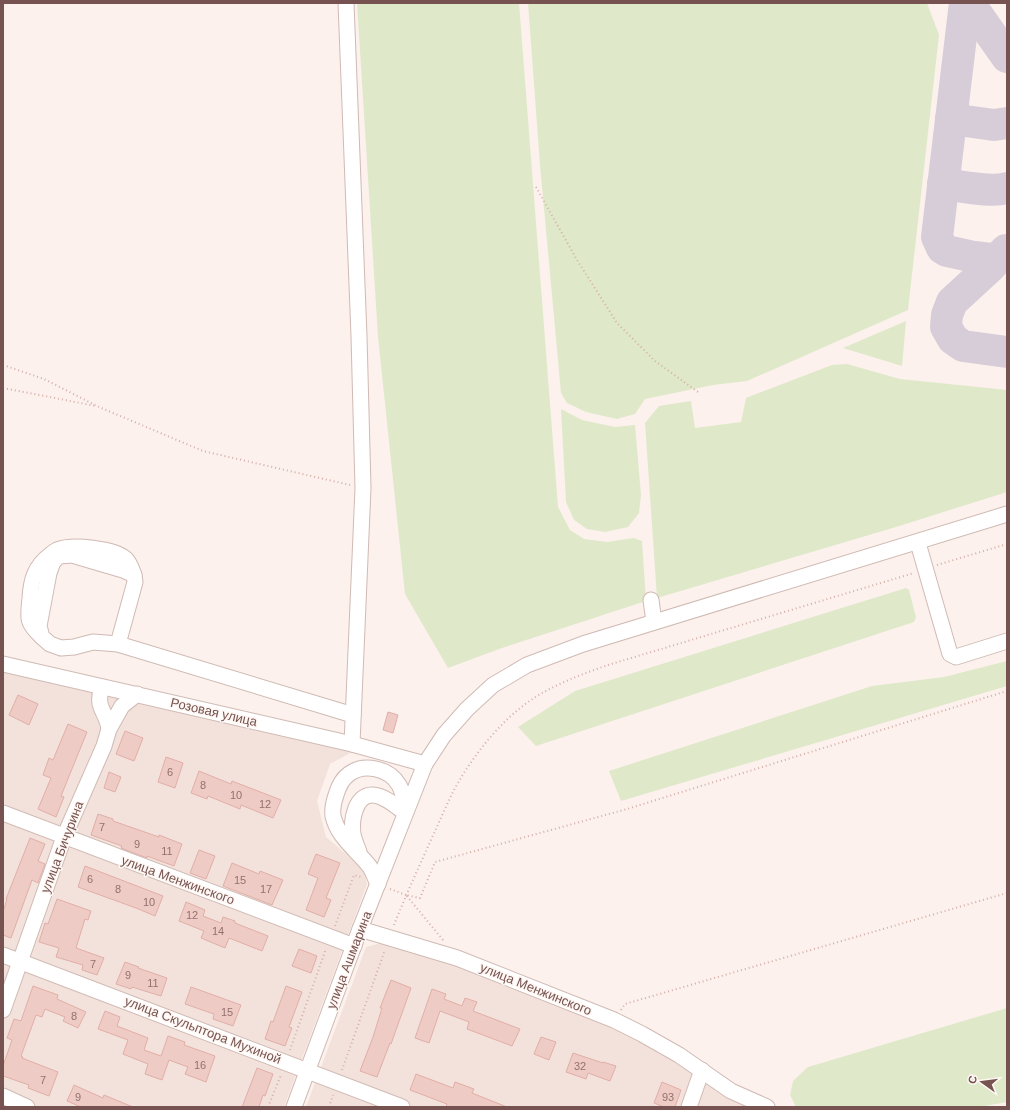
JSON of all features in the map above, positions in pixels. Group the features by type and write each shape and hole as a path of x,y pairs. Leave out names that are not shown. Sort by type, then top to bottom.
{"street":[{"path":"346,3 359,336 363,488 352,744"},
{"name":"улица Ашмарина","path":"294,1107 360,929 384,886 405,813 425,764 444,734 467,709 493,685 534,662 583,644 918,543 1007,514"},
{"path":"918,543 950,654 956,657 1007,642"},
{"path":"118,644 135,582 134,576 123,570 72,554 58,553 49,573 39,626 42,637 50,644 61,648 74,647 93,642 118,644 353,715"},
{"path":"651,600 654,622"},
{"name":"Розовая улица","path":"3,664 352,744 425,764"},
{"path":"102,686 100,706 109,721 109,729"},
{"name":"улица Бичурина","path":"3,1010 64,837 104,746 109,729 122,706 137,694"},
{"path":"384,886 342,836 336,826 333,813 334,800 339,787 347,775 357,769 372,768 391,776 399,785 404,798 405,813"},
{"path":"361,857 353,835 352,826 356,808 363,798 367,796 380,797 405,813"},
{"name":"улица Менжинского","path":"3,813 354,946"},
{"name":"улица Менжинского","path":"360,929 457,958 614,1020 679,1055 731,1091 767,1107"},
{"name":"улица Скульптора Мухиной","path":"3,955 402,1107"},
{"path":"689,1107 702,1070"},
{"path":"3,1096 27,1107"}],"path":[{"path":"536,187 577,260 618,324 654,361 698,392"},
{"path":"3,364 44,379 99,407 203,451 350,485"},
{"path":"3,388 99,407"},
{"path":"329,1107 406,895 453,792 473,760 501,726 519,709 539,695 576,676 608,665 1007,544"},
{"path":"384,886 406,895 420,898 436,862 627,809 1007,691"},
{"path":"268,1107 286,1062 354,875"},
{"path":"614,1020 625,1004 1007,893"},
{"path":"406,895 443,940"}],"shaded area":[{"path":"3,666 354,751 330,764 317,801 326,837 364,869 367,884 284,1107 3,1107"},
{"path":"388,941 480,971 612,1023 759,1107 306,1107 366,947"}],"green space":[{"path":"357,3 519,3 558,507 570,530 584,539 607,542 634,538 642,541 646,601 502,648 448,668 405,594 378,337"},
{"path":"528,3 927,3 939,35 908,310 747,381 713,385 645,399 635,414 617,419 586,412 567,403 561,393 540,165"},
{"path":"906,321 902,366 843,348"},
{"path":"847,364 900,379 1007,390 1007,492 896,527 657,598 645,423 659,406 691,401 695,428 741,422 746,398 832,365"},
{"path":"561,409 582,420 615,427 635,425 641,495 639,513 628,527 605,532 587,529 574,520 566,502"},
{"path":"906,588 909,590 916,617 914,622 536,746 518,727 575,691"},
{"path":"1007,661 1007,686 621,801 609,771 872,686 944,677"},
{"path":"1007,1008 1007,1102 979,1107 796,1107 790,1095 793,1081 808,1067"}],"building":[{"path":"18,695 38,704 29,725 9,715"},
{"path":"388,712 398,715 393,733 383,730"},
{"path":"68,724 87,732 61,796 64,797 56,817 38,809 51,778 43,775 49,758 53,760"},
{"path":"125,731 143,738 134,761 116,754"},
{"path":"166,757 183,763 175,788 158,782"},
{"path":"199,771 231,784 232,781 281,800 273,818 241,805 240,809 208,796 207,799 191,793"},
{"path":"109,772 121,777 115,792 104,788"},
{"path":"98,814 113,819 113,821 159,837 159,835 182,844 174,866 147,856 147,858 121,848 122,846 91,835"},
{"path":"30,838 45,844 38,861 45,864 38,883 32,880 11,938 3,935 3,912 6,899"},
{"path":"199,850 215,856 206,879 190,873"},
{"path":"316,854 340,863 326,898 331,900 324,917 306,910 318,878 308,874"},
{"path":"232,863 259,874 260,871 283,880 272,905 223,886"},
{"path":"85,866 163,896 155,916 78,887"},
{"path":"57,899 91,911 88,920 85,919 76,948 104,958 97,975 82,970 83,965 56,957 59,948 39,942 45,923 48,924"},
{"path":"186,902 205,910 203,916 221,923 223,917 268,936 262,951 229,938 225,948 201,938 204,931 179,921"},
{"path":"299,949 317,956 311,973 292,966"},
{"path":"125,962 167,978 161,996 132,987 131,989 116,984"},
{"path":"391,980 411,988 391,1044 390,1043 377,1077 360,1071 373,1037 382,1008 380,1008"},
{"path":"33,986 58,995 57,999 86,1012 78,1028 63,1021 65,1017 45,1009 42,1017 36,1015 21,1056 23,1057 22,1058 58,1072 49,1096 28,1088 29,1085 3,1076 3,1066 12,1040 7,1038 14,1019 21,1021"},
{"path":"286,986 302,992 289,1027 292,1028 285,1046 265,1039"},
{"path":"191,987 241,1005 233,1026 213,1019 214,1014 185,1004"},
{"path":"432,989 446,994 444,999 462,1006 465,998 477,1002 473,1011 520,1029 512,1046 467,1029 469,1022 440,1011 429,1043 415,1038"},
{"path":"105,1011 120,1017 117,1026 148,1038 144,1050 161,1056 168,1036 185,1042 184,1045 215,1056 206,1082 185,1074 188,1067 169,1060 162,1080 145,1074 148,1064 123,1054 128,1040 98,1029"},
{"path":"541,1037 556,1042 549,1060 534,1054"},
{"path":"573,1053 616,1066 610,1081 588,1073 586,1079 566,1072"},
{"path":"257,1068 273,1074 265,1096 263,1095 259,1107 242,1107"},
{"path":"416,1074 453,1088 455,1082 474,1089 472,1093 507,1107 446,1107 447,1104 410,1090"},
{"path":"662,1082 681,1090 675,1107 664,1107 654,1103"},
{"path":"74,1085 103,1098 104,1095 133,1107 81,1107 67,1101"}],"taxiway":[{"path":"965,3 937,237 942,248 947,251 990,259 999,257"},
{"path":"969,3 1007,57"},
{"path":"951,119 994,125 1007,123"},
{"path":"943,184 976,189 993,190 1007,188"},
{"path":"1006,250 952,302 947,315 946,327 953,339 963,346 1007,352"}]}
